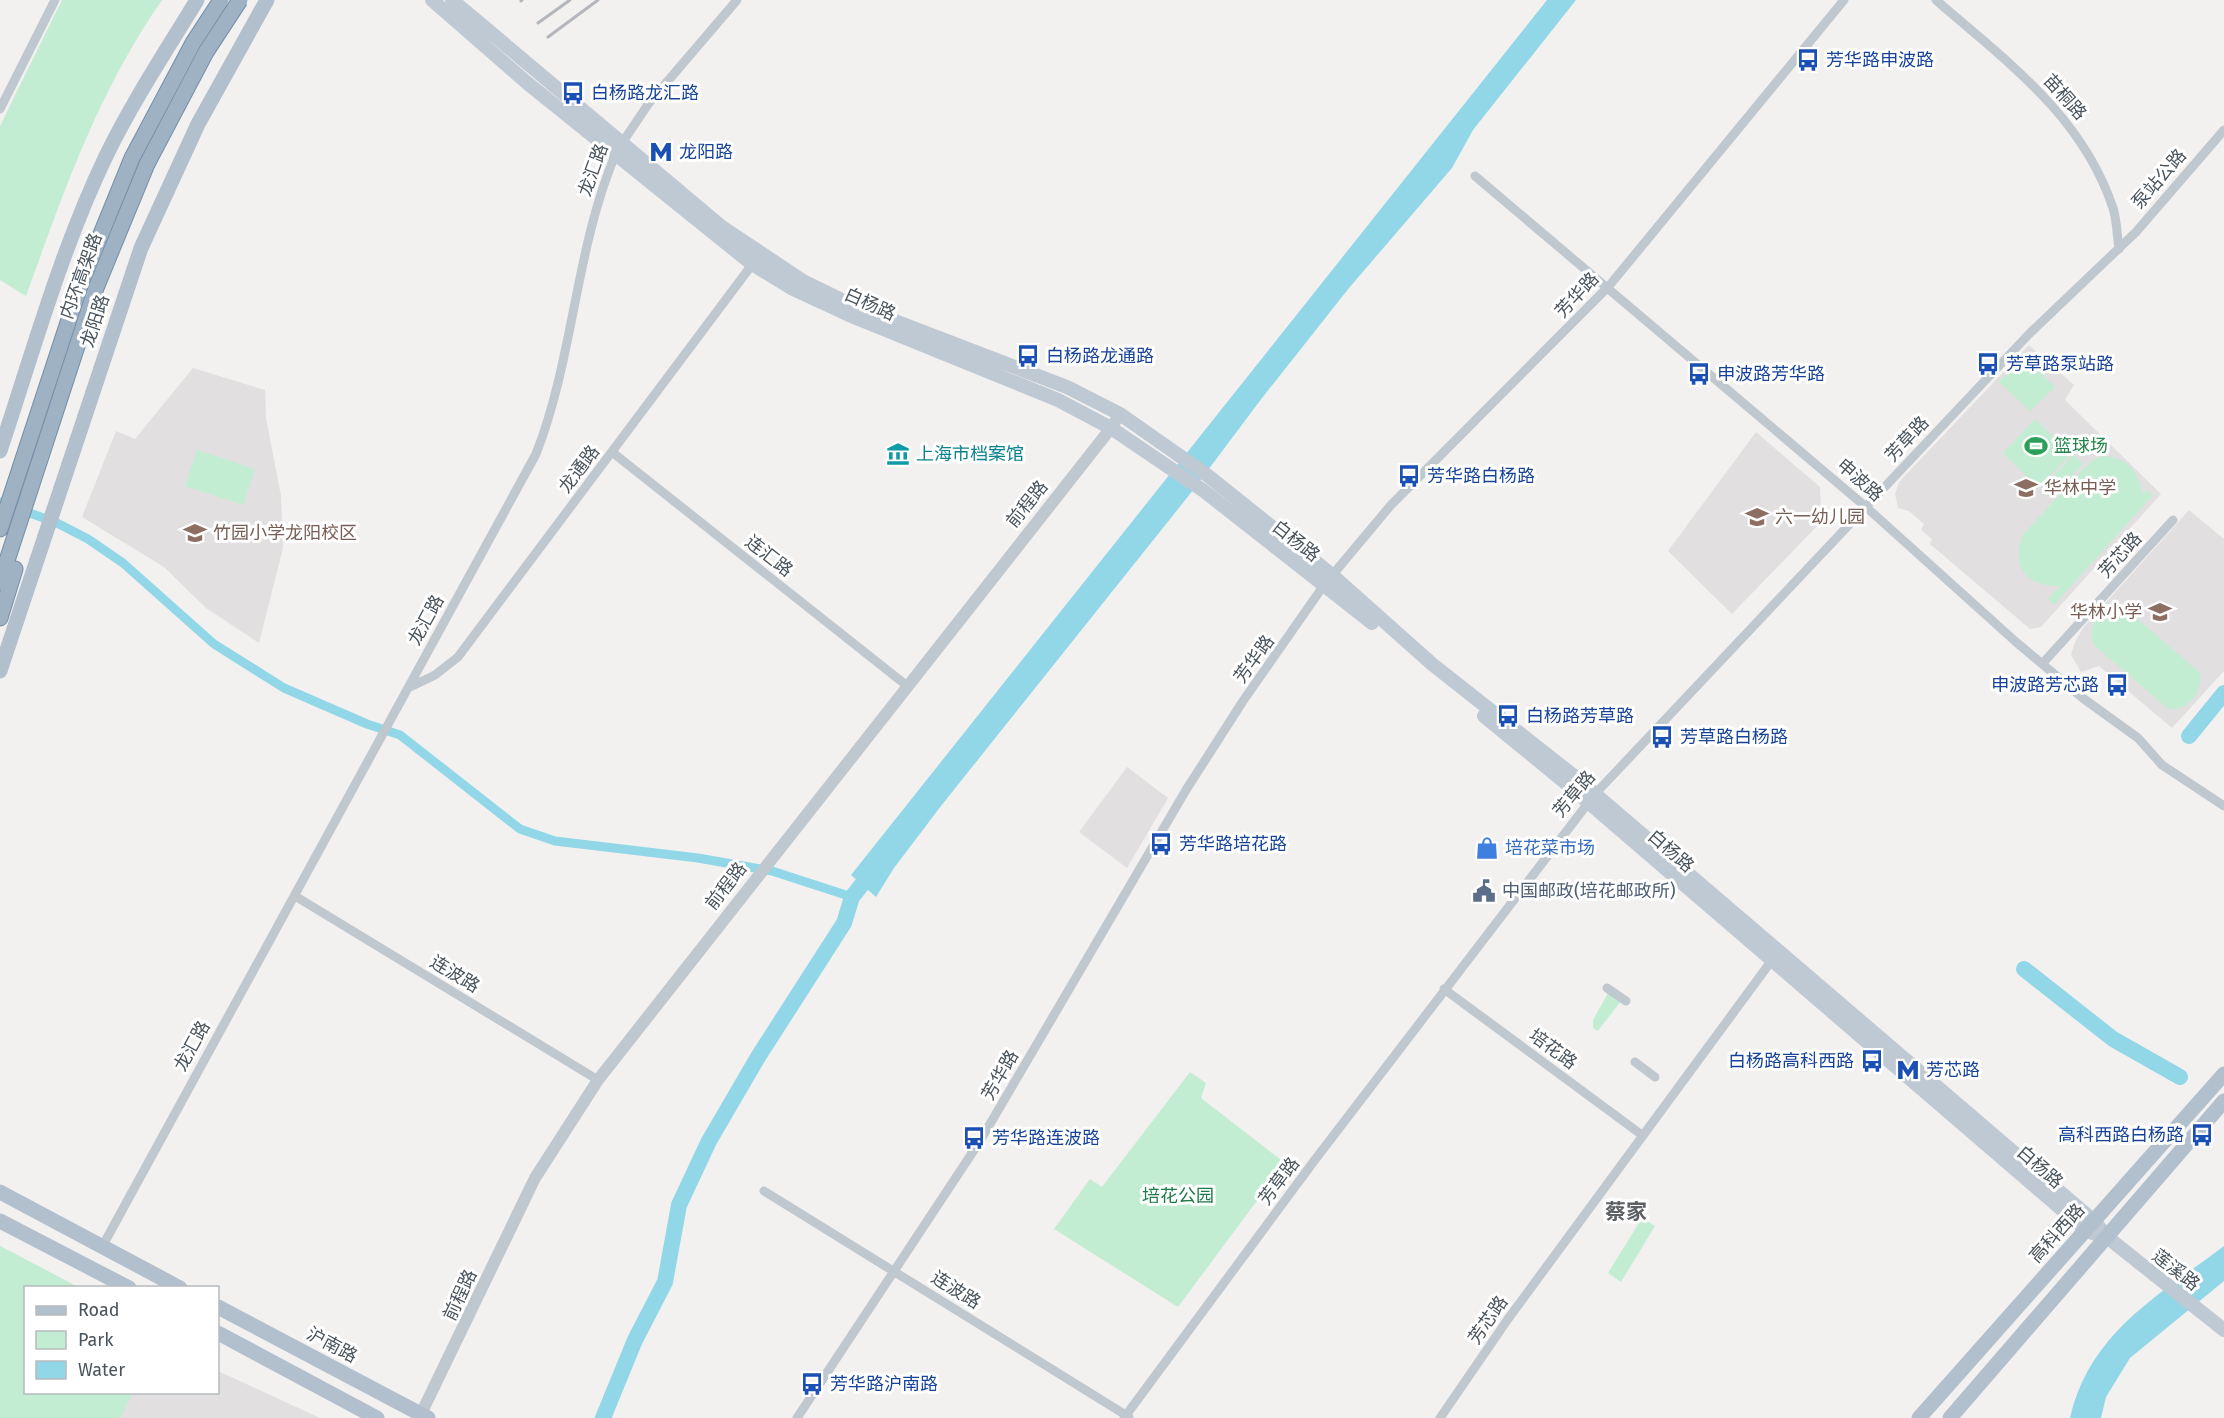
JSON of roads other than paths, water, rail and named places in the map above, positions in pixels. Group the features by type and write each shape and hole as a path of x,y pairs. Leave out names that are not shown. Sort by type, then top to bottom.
{"highway":[{"name":"内环高架路","path":"0,528 81,283 132,158 193,44 221,0"},
{"name":"内环高架路","path":"0,582 21,533 96,288 147,164 206,51 240,0"},
{"path":"0,510 12,487"},
{"path":"0,618 21,533"}],"main road":[{"path":"0,451 65,255 92,187 129,111 197,0"},
{"name":"龙阳路","path":"0,671 125,291 154,216 198,124 267,0"},
{"name":"白杨路","path":"432,0 526,82 619,148 722,227 793,289 849,315 1058,400 1111,428 1328,580"},
{"name":"白杨路","path":"452,0 619,148"},
{"name":"白杨路","path":"756,259 848,303 1023,368 1120,414 1207,475 1328,580 1591,798 2091,1226 2107,1237"},
{"name":"高科西路","path":"1919,1418 2224,1074"},
{"path":"1950,1418 2224,1101"},
{"path":"0,1192 178,1286"},
{"path":"0,1221 127,1286"},
{"name":"莲溪路","path":"2107,1237 2224,1330"},
{"name":"沪南路","path":"219,1308 423,1417"},
{"path":"219,1335 377,1418"}],"street":[{"path":"0,109 55,0"},
{"name":"龙汇路","path":"102,1247 410,687 539,447 554,401 602,190 619,148 649,103 737,0"},
{"name":"芳华路","path":"797,1418 980,1141 1186,790 1243,701 1328,580 1391,505 1542,356 1609,286 1844,0"},
{"name":"苗桐路","path":"1936,0 2042,93 2075,130 2098,172 2114,210 2119,249"},
{"name":"泵站公路","path":"2119,249 2224,130"},
{"name":"申波路","path":"1475,176 1609,286 1866,507 2042,664 2138,738 2168,771 2224,806"},
{"name":"芳草路","path":"1127,1417 1444,989 1591,798 2029,334 2119,249"},
{"name":"龙通路","path":"410,687 435,675 458,657 756,259"},
{"name":"前程路","path":"423,1417 535,1178 598,1080 1120,414"},
{"name":"连汇路","path":"612,452 906,685"},
{"name":"芳芯路","path":"2042,664 2173,520"},
{"name":"连波路","path":"295,896 598,1080"},
{"name":"芳芯路","path":"1440,1418 1642,1135 1775,957"},
{"path":"1607,987 1626,1001"},
{"name":"培花路","path":"1444,989 1642,1135"},
{"path":"1635,1062 1655,1077"},
{"name":"连波路","path":"764,1191 1127,1417"}],"water":[{"path":"1547,0 1576,0 1473,130 1452,168 1349,288 1262,398 1190,494 941,806 894,868 876,897 851,875"},
{"path":"2224,1246 2224,1281 2130,1358 2106,1397 2101,1418 2070,1418 2079,1388 2093,1362 2110,1339 2152,1300"}],"waterway":[{"path":"0,502 57,523 88,539 123,563 214,644 284,688 367,724 400,735 520,829 555,841 698,858 772,871 852,897"},
{"path":"2189,736 2224,693"},
{"path":"603,1418 635,1340 665,1282 679,1205 709,1141 758,1057 844,923 852,897 875,868"},
{"path":"2024,969 2113,1039 2180,1077"}],"railway":[{"path":"538,23 570,0"},
{"path":"548,37 598,0"}],"place":[{"name":"芳华路申波路","path":"1808,60"},
{"name":"白杨路龙汇路","path":"573,93"},
{"name":"龙阳路","path":"661,152"},
{"name":"白杨路龙通路","path":"1028,356"},
{"name":"芳草路泵站路","path":"1988,364"},
{"name":"申波路芳华路","path":"1699,374"},
{"name":"篮球场","path":"2036,446"},
{"name":"上海市档案馆","path":"898,454"},
{"name":"芳华路白杨路","path":"1409,476"},
{"name":"华林中学","path":"2026,488"},
{"name":"六一幼儿园","path":"1757,517"},
{"name":"竹园小学龙阳校区","path":"195,533"},
{"name":"华林小学","path":"2160,612"},
{"name":"申波路芳芯路","path":"2117,685"},
{"name":"白杨路芳草路","path":"1508,716"},
{"name":"芳草路白杨路","path":"1662,737"},
{"name":"芳华路培花路","path":"1161,844"},
{"name":"培花菜市场","path":"1487,848"},
{"name":"中国邮政(培花邮政所)","path":"1484,891"},
{"name":"白杨路高科西路","path":"1872,1061"},
{"name":"芳芯路","path":"1908,1070"},
{"name":"高科西路白杨路","path":"2202,1135"},
{"name":"芳华路连波路","path":"974,1138"},
{"name":"芳华路沪南路","path":"812,1384"}],"district":[{"name":"蔡家","path":"1626,1212"}],"park label":[{"name":"培花公园","path":"1178,1196"}]}
